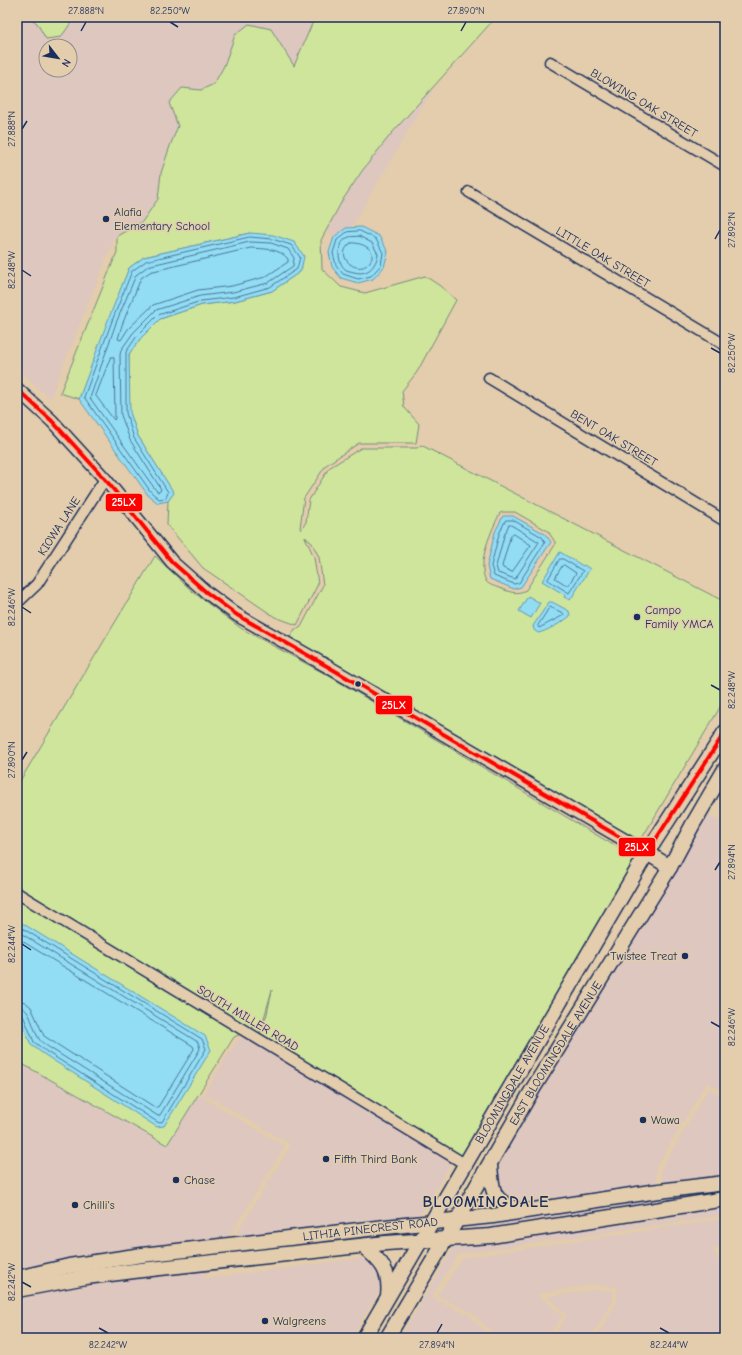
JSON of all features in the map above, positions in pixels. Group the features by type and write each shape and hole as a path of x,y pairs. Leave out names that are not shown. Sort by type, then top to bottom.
{"main road":[{"path":"670,867 647,854 725,732"},
{"name":"EAST BLOOMINGDALE AVENUE","path":"387,1338 446,1240 537,1082 670,867 692,824 725,768"},
{"name":"BLOOMINGDALE AVENUE","path":"364,1338 647,854"},
{"path":"490,1164 491,1183 494,1194 505,1205 522,1212"},
{"name":"LITHIA PINECREST ROAD","path":"17,1278 69,1266 142,1255 385,1226 432,1223 522,1212 651,1192 725,1183"},
{"name":"LITHIA PINECREST ROAD","path":"17,1290 86,1277 363,1246 491,1236 725,1199"},
{"path":"363,1246 378,1260 387,1273 389,1287 388,1296"}],"street":[{"name":"BLOWING OAK STREET","path":"550,62 725,166"},
{"name":"LITTLE OAK STREET","path":"469,192 725,345"},
{"name":"BENT OAK STREET","path":"489,378 725,521"},
{"path":"17,389 52,421 105,479 172,562 206,592 237,615 647,854"},
{"name":"KIOWA LANE","path":"17,603 37,584 105,479"},
{"name":"SOUTH MILLER ROAD","path":"17,893 465,1164"}],"shaded area":[{"name":"Alafia Elementary School","path":"17,17 475,17 343,241 274,201 115,236 50,398 17,368"},
{"path":"706,813 725,825 725,1093 707,1082 656,1167 656,1185 516,1205 502,1199 492,1170"},
{"path":"245,1037 452,1162 418,1218 233,1239 290,1147 287,1142 204,1094 237,1041"},
{"path":"17,1061 166,1145 198,1095 285,1146 203,1279 363,1258 375,1263 382,1282 380,1290 351,1338 17,1338"},
{"path":"709,1088 725,1098 725,1177 662,1183 661,1169"},
{"path":"725,1188 725,1193 490,1231 463,1233 468,1224 522,1217 525,1218 526,1216"},
{"path":"725,1204 725,1215 458,1255 433,1294 433,1297 436,1300 467,1314 492,1338 400,1338 456,1244"},
{"path":"725,1219 725,1246 712,1248 725,1274 725,1338 596,1338 617,1302 617,1287 592,1285 537,1294 562,1316 547,1338 498,1338 470,1311 437,1296 463,1258"},
{"path":"593,1290 613,1291 613,1300 590,1338 553,1338 566,1317 565,1313 547,1297"}],"green space":[{"path":"28,17 75,17 61,37 45,38 37,23"},
{"path":"315,17 496,17 391,134 362,171 342,201 321,240 322,269 341,287 365,293 425,276 440,286 456,300 417,372 402,391 404,407 419,424 416,443 359,443 326,465 304,498 300,528 301,530 306,522 309,500 329,468 361,448 417,448 421,445 725,602 725,699 639,843 289,639 295,629 301,627 323,585 319,557 312,543 305,537 314,557 318,584 297,625 275,617 203,568 167,525 168,501 173,492 138,436 129,411 130,352 140,339 160,319 202,305 235,301 272,291 301,271 250,233 144,257 129,268 79,399 60,393 117,252 117,236 142,222 158,199 161,173 178,126 169,103 182,88 201,90 214,84 224,66 235,35 249,24 271,29 294,66","holes":["515,512 548,531 555,542 555,545 526,590 517,593 493,586 486,581 483,574 486,546 500,513"]},
{"path":"155,556 193,592 242,629 329,676 642,862 463,1157 260,1033 267,1014 272,990 258,1039 246,1032 234,1037 167,1145 17,1061 17,786"}],"water":[{"path":"361,227 379,236 388,252 384,267 373,279 358,283 341,278 332,267 329,252 334,237 346,228"},
{"path":"250,233 273,235 294,242 304,256 301,271 272,291 235,301 202,305 160,319 140,339 129,354 130,412 138,436 174,493 168,501 158,503 148,495 79,399 129,268 144,257"},
{"path":"503,516 513,516 545,534 551,542 521,587 514,589 490,579 487,566 495,532"},
{"path":"560,552 590,569 570,600 564,597 565,595 542,581"},
{"path":"528,596 540,603 531,618 519,611"},
{"path":"549,602 552,602 569,611 570,616 555,626 538,633 534,630 533,626"},
{"path":"17,920 205,1036 211,1050 164,1126 157,1127 31,1045 17,1011"}],"transit line":[{"name":"25LX","path":"17,389 52,421 105,479 172,562 206,592 237,615 647,853 725,732"}],"place":[{"name":"Alafia Elementary School","path":"106,219"},
{"name":"Campo Family YMCA","path":"637,617"},
{"name":"Twistee Treat","path":"685,956"},
{"name":"Wawa","path":"643,1120"},
{"name":"Fifth Third Bank","path":"326,1159"},
{"name":"Chase","path":"176,1180"},
{"name":"Chilli's","path":"75,1205"},
{"name":"Walgreens","path":"265,1321"}],"district":[{"name":"BLOOMINGDALE","path":"486,1202"}]}
